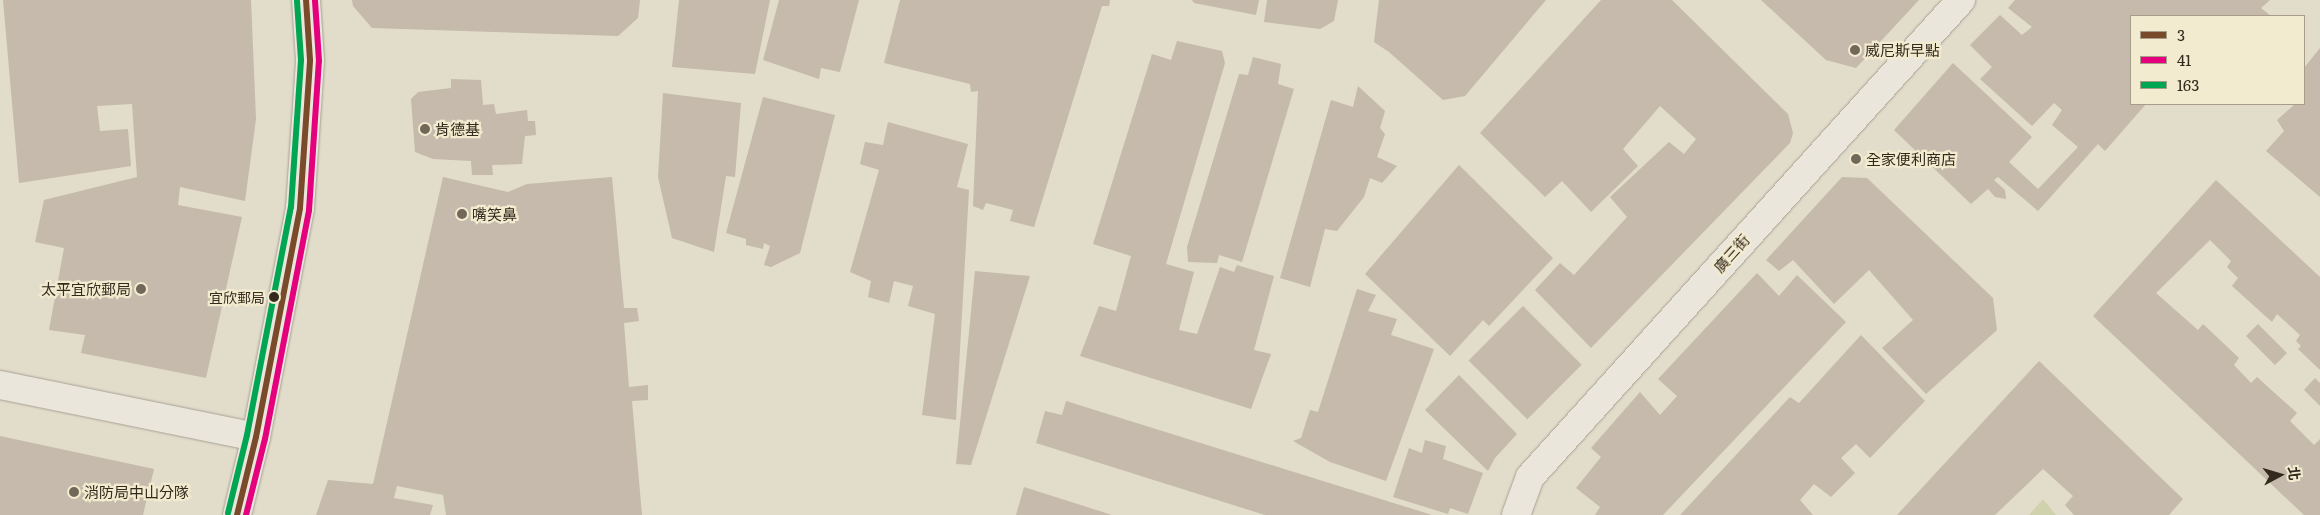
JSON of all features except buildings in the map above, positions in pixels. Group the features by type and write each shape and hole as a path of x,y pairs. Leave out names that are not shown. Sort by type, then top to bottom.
{"street":[{"path":"237,515 256,437 300,208 310,60 306,0"},
{"name":"廣三街","path":"1516,515 1530,476 1961,0"},
{"path":"0,386 256,437"}],"green space":[{"path":"2043,499 2056,515 2029,515"}],"transit line":[{"name":"3","path":"237,515 256,437 300,208 310,60 306,0"},
{"name":"41","path":"246,515 265,439 309,210 319,61 315,0"},
{"name":"163","path":"228,513 247,435 291,207 301,60 297,1"}],"place":[{"name":"威尼斯早點","path":"1855,50"},
{"name":"肯德基","path":"425,129"},
{"name":"全家便利商店","path":"1856,159"},
{"name":"嘴笑鼻","path":"462,214"},
{"name":"太平宜欣郵局","path":"141,289"},
{"name":"宜欣郵局","path":"274,297"},
{"name":"消防局中山分隊","path":"74,492"}]}
